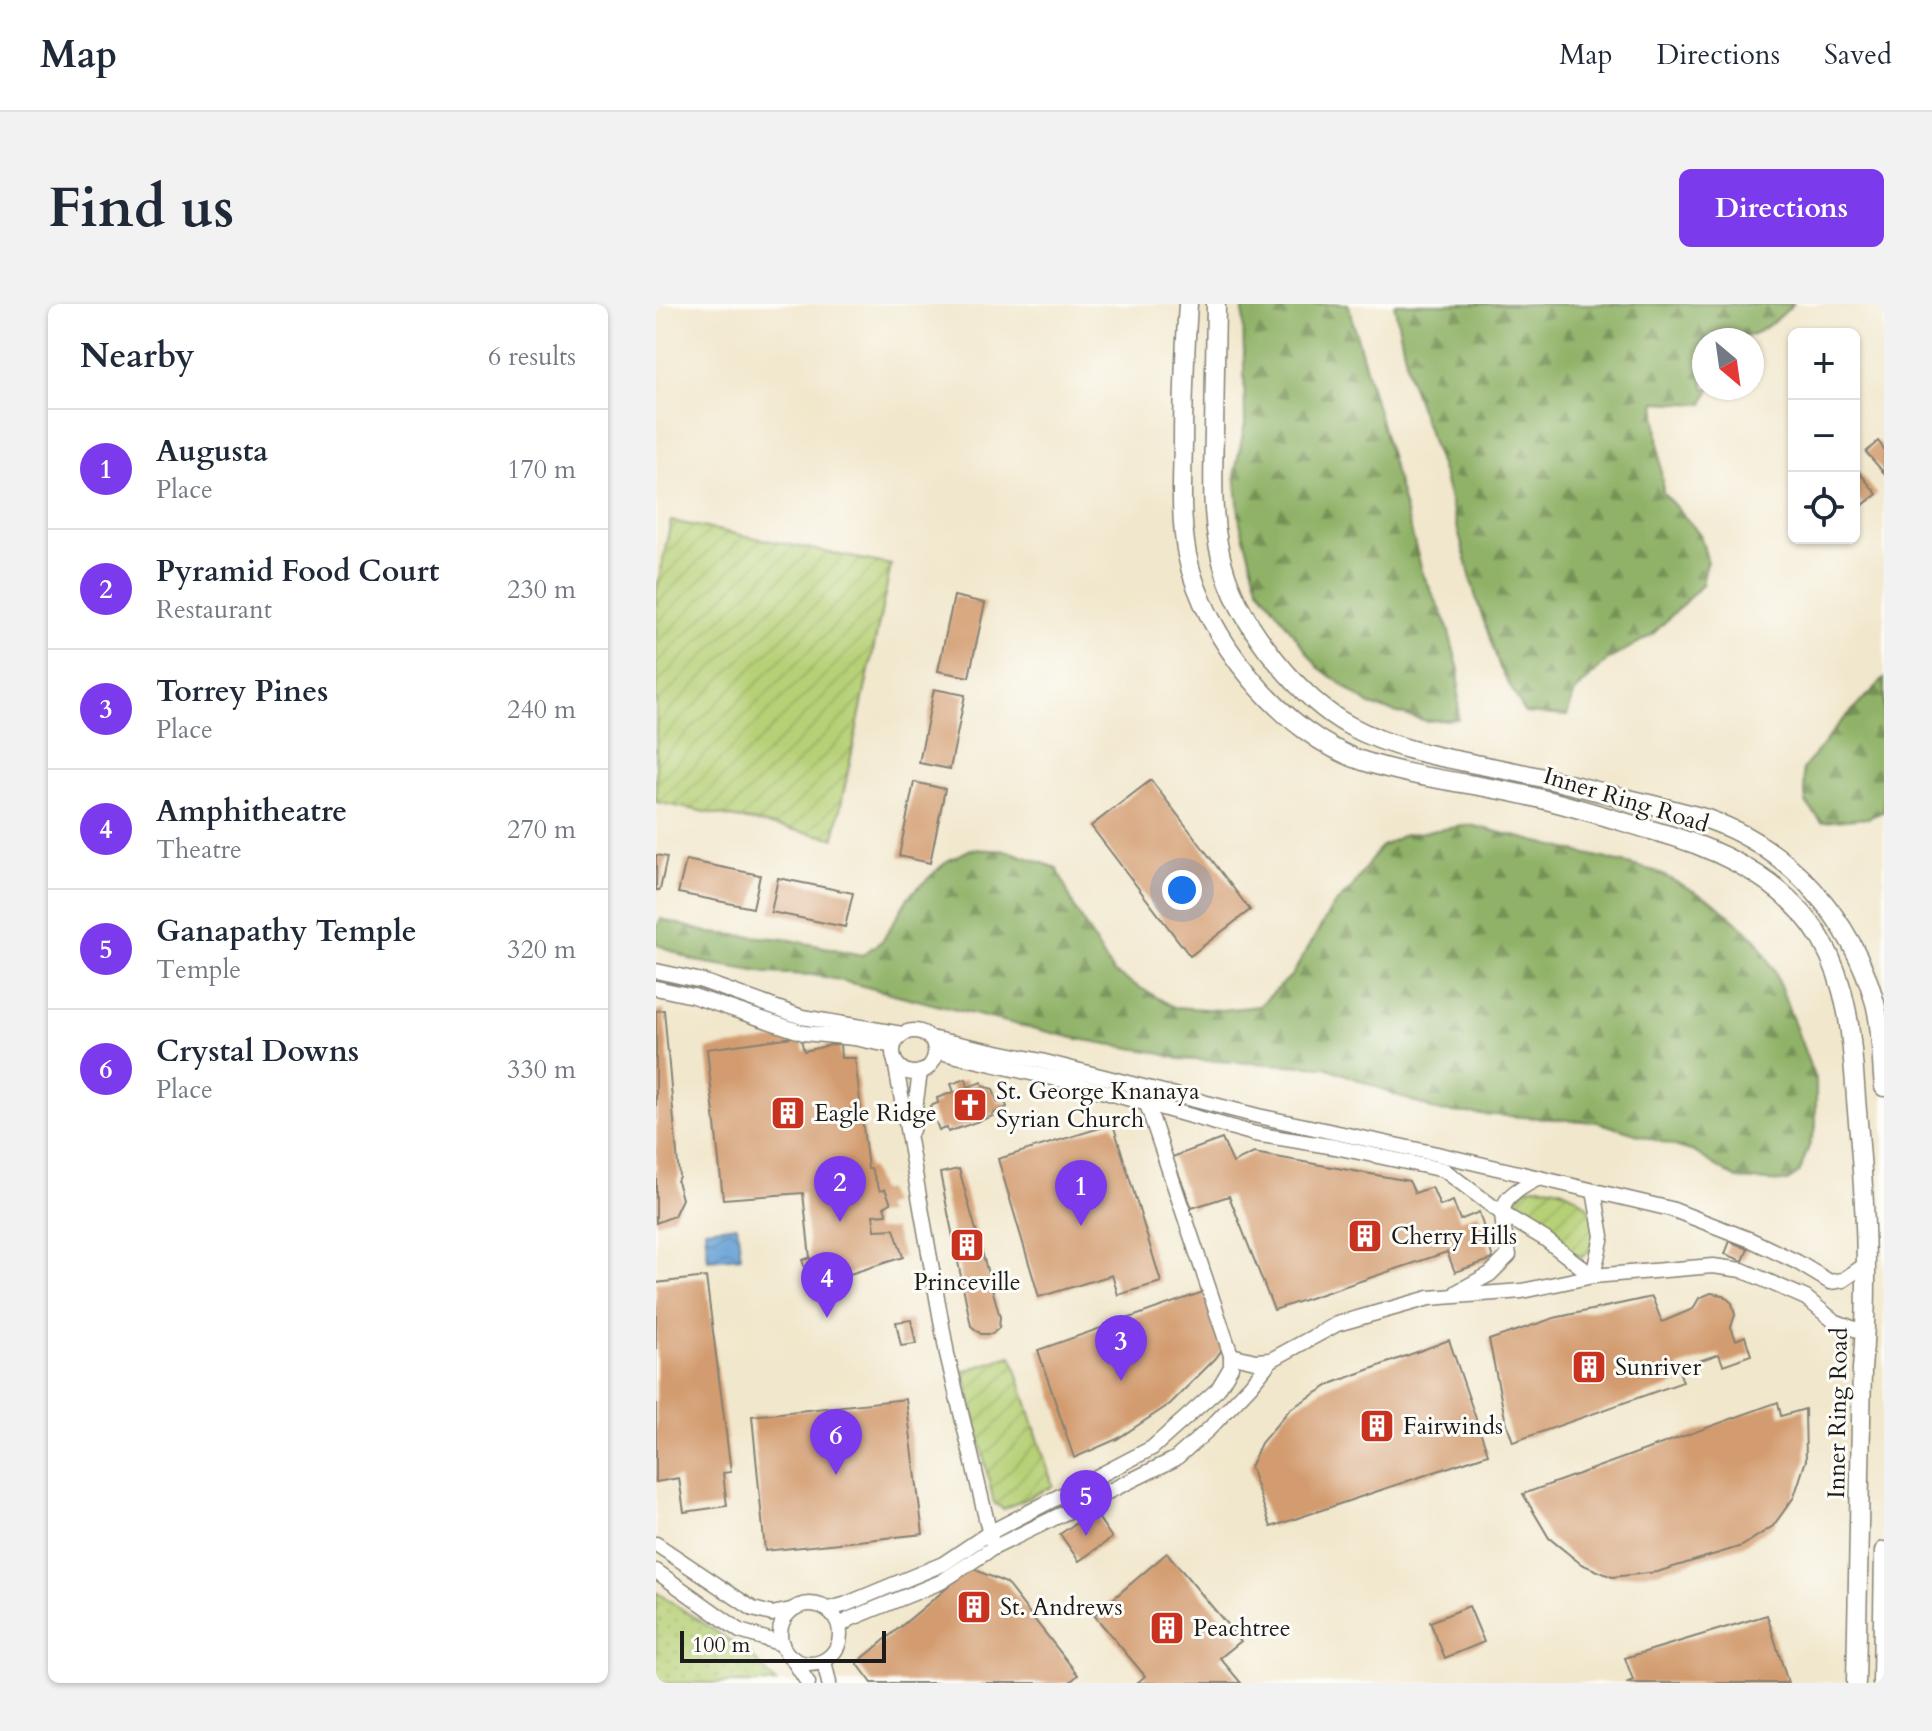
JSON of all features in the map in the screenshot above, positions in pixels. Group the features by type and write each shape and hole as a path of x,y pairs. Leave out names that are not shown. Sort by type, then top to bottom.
{"main road":[{"name":"Inner Ring Road","path":"1188,304 1182,458 1184,537 1196,584 1209,611 1240,665 1263,695 1292,721 1340,752 1362,761 1431,780 1529,796 1669,835 1727,857 1792,903 1820,938 1836,971 1852,1037 1865,1265 1856,1683"},
{"name":"Inner Ring Road","path":"1216,304 1215,529 1226,576 1264,645 1322,708 1366,733 1435,756 1532,775 1707,820 1747,837 1788,865 1812,887 1841,923 1861,962 1876,1006 1884,1087"},
{"path":"1882,1683 1884,1551"}],"street":[{"path":"656,971 702,981 897,1047"},
{"path":"656,988 693,996 804,1033 854,1038 897,1047"},
{"path":"897,1047 917,1030 933,1044 1255,1134 1444,1170 1593,1276"},
{"path":"933,1044 1041,1061 1258,1116 1671,1209 1751,1240 1830,1282 1843,1280 1865,1265"},
{"path":"897,1047 906,1072 920,1072 931,1064 933,1044"},
{"path":"897,1047 947,1354 991,1540"},
{"path":"911,1143 920,1072"},
{"path":"840,1626 850,1619 941,1582 991,1540 1152,1448 1218,1389 1231,1367 1231,1355 1147,1104"},
{"path":"1453,1294 1490,1274 1509,1255 1500,1212 1511,1191 1539,1178"},
{"path":"1593,1276 1602,1236 1594,1191"},
{"path":"828,1609 943,1564 1175,1459 1229,1408 1271,1360 1337,1324 1429,1298 1522,1291 1593,1276 1732,1267 1806,1298 1834,1321 1865,1333"},
{"path":"1231,1355 1255,1361 1271,1360"},
{"path":"656,1544 753,1609 772,1614 810,1603 828,1609 836,1616 840,1626 838,1646 824,1661 808,1664 792,1658"},
{"path":"656,1571 740,1631 782,1644"},
{"path":"791,1610 781,1625 782,1644 808,1683"},
{"path":"824,1661 829,1683"}],"green space":[{"path":"1243,304 1348,304 1423,574 1446,621 1459,670 1458,719 1426,721 1370,705 1318,667 1258,586 1240,523 1235,472 1245,424"},
{"path":"1394,304 1793,304 1764,328 1692,328 1692,400 1705,400 1703,404 1655,402 1663,493 1700,534 1707,560 1702,585 1652,635 1608,660 1575,692 1567,716 1525,713 1500,668 1476,598 1443,474 1410,380"},
{"path":"671,521 891,565 834,838 656,802 656,593"},
{"path":"1884,679 1884,811 1868,818 1822,822 1806,803 1803,769 1838,725"},
{"path":"1470,825 1655,871 1713,901 1757,940 1775,972 1816,1082 1816,1127 1799,1173 1786,1182 1737,1179 1694,1152 1597,1122 1437,1111 1326,1067 1179,1059 1078,1039 839,980 813,975 767,973 695,961 656,944 656,928 661,919 710,933 786,939 862,955 883,940 909,896 947,861 971,849 1008,851 1057,868 1075,909 1113,972 1174,1007 1222,1010 1259,1006 1292,975 1333,906 1351,889 1380,847 1404,835"},
{"path":"1541,1186 1568,1192 1589,1209 1595,1220 1596,1232 1593,1244 1583,1257 1573,1255 1518,1213 1516,1198 1526,1188"},
{"path":"1012,1356 1053,1486 1004,1509 994,1503 964,1371"},
{"path":"656,1592 750,1654 776,1683 656,1683"}],"water":[{"path":"737,1225 741,1257 708,1260 705,1229"}],"building":[{"path":"1878,441 1884,449 1884,473 1866,452"},
{"path":"1860,473 1877,494 1863,505 1860,501"},
{"path":"954,596 985,603 969,677 938,671"},
{"path":"934,689 965,695 950,769 919,763"},
{"path":"1151,780 1250,910 1190,956 1091,826"},
{"path":"914,782 945,789 930,863 899,856"},
{"path":"656,855 667,857 660,890 656,890"},
{"path":"686,860 760,875 753,908 678,893"},
{"path":"778,878 853,893 845,927 771,912"},
{"path":"664,1010 677,1181 682,1199 674,1216 656,1223 656,1011"},
{"name":"Eagle Ridge","path":"800,1036 804,1051 840,1043 841,1058 855,1058 868,1169 871,1168 880,1191 885,1189 891,1203 884,1207 887,1214 873,1215 875,1230 894,1229 903,1257 812,1286 802,1260 810,1258 803,1193 723,1199 707,1049"},
{"name":"St. George Knanaya Syrian Church","path":"966,1079 968,1087 982,1082 983,1086 993,1089 998,1103 1005,1102 1007,1107 993,1116 948,1132 947,1128 939,1130 930,1106 938,1103 937,1098 954,1092 951,1084"},
{"path":"1113,1124 1161,1282 1118,1295 1112,1275 1039,1297 998,1159"},
{"name":"Cherry Hills","path":"1222,1139 1233,1163 1254,1153 1409,1181 1415,1193 1432,1187 1440,1206 1453,1201 1460,1220 1479,1212 1493,1259 1455,1272 1447,1252 1274,1310 1229,1196 1192,1208 1172,1157"},
{"name":"Princeville","path":"959,1169 1000,1317 999,1328 992,1334 981,1334 971,1326 940,1173"},
{"path":"1730,1241 1748,1249 1743,1261 1725,1254"},
{"path":"706,1277 731,1472 723,1473 727,1506 684,1512 679,1478 656,1482 656,1283"},
{"path":"1203,1292 1223,1348 1216,1358 1170,1404 1117,1439 1074,1458 1038,1350"},
{"name":"Sunriver","path":"1711,1293 1723,1295 1732,1303 1735,1315 1731,1327 1736,1340 1745,1336 1751,1355 1723,1365 1719,1354 1678,1368 1683,1382 1513,1442 1489,1340 1554,1318 1652,1297 1662,1322 1693,1309 1699,1298"},
{"path":"911,1320 916,1344 901,1346 896,1322"},
{"name":"Fairwinds","path":"1449,1340 1488,1454 1271,1527 1250,1467 1261,1443 1290,1409 1333,1383"},
{"path":"906,1399 923,1534 765,1551 752,1416"},
{"path":"1778,1402 1781,1416 1805,1409 1806,1460 1794,1497 1773,1526 1742,1546 1657,1572 1612,1577 1581,1564 1549,1538 1523,1494"},
{"path":"1094,1511 1112,1538 1079,1561 1060,1534"},
{"name":"Peachtree","path":"1167,1553 1241,1641 1220,1658 1241,1683 1137,1683 1145,1676 1094,1615"},
{"name":"St. Andrews","path":"971,1568 1006,1583 1078,1675 1069,1683 872,1683 857,1663"},
{"path":"1469,1606 1484,1642 1445,1658 1430,1622"},
{"path":"1767,1615 1788,1683 1626,1683 1633,1680 1625,1658"}],"place":[{"name":"St. George Knanaya Syrian Church","path":"970,1105"},
{"name":"Eagle Ridge","path":"788,1113"},
{"name":"Pyramid Food Court","path":"840,1222"},
{"name":"Augusta","path":"1081,1226"},
{"name":"Cherry Hills","path":"1365,1236"},
{"name":"Princeville","path":"967,1245"},
{"name":"Amphitheatre","path":"827,1318"},
{"name":"Sunriver","path":"1589,1367"},
{"name":"Torrey Pines","path":"1121,1381"},
{"name":"Fairwinds","path":"1377,1426"},
{"name":"Crystal Downs","path":"836,1475"},
{"name":"Ganapathy Temple","path":"1086,1536"},
{"name":"St. Andrews","path":"974,1607"},
{"name":"Peachtree","path":"1167,1628"}]}
